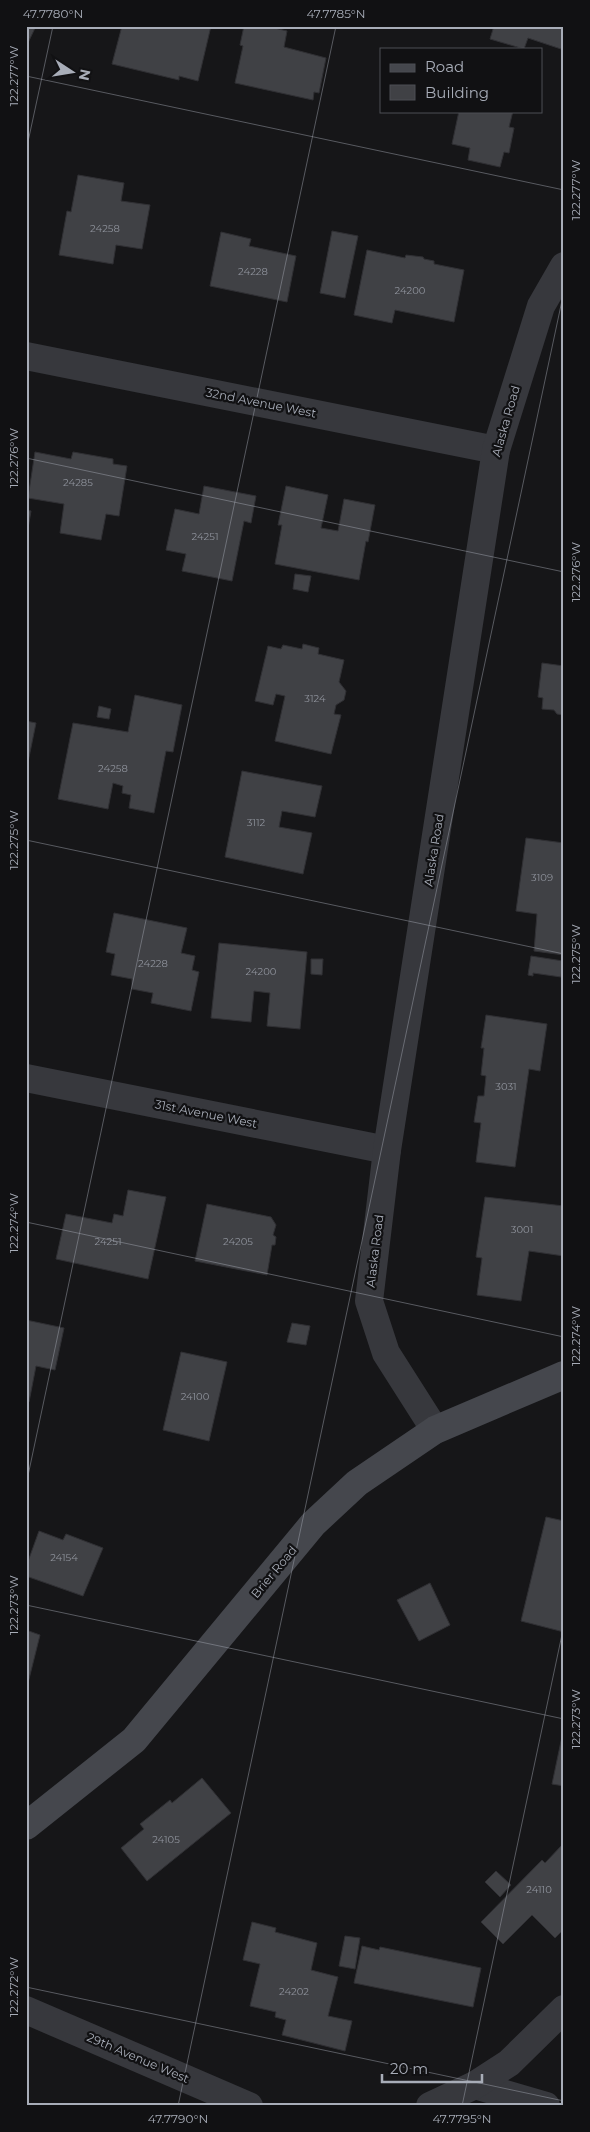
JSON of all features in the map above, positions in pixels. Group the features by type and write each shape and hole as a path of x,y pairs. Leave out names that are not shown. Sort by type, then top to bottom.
{"main road":[{"name":"Brier Road","path":"26,1826 134,1740 313,1524 357,1483 435,1430 564,1375"}],"street":[{"name":"Alaska Road","path":"435,1430 386,1353 369,1301 387,1150 496,450 541,306 564,266"},
{"name":"32nd Avenue West","path":"26,356 496,450"},
{"name":"31st Avenue West","path":"26,1078 387,1150"},
{"path":"430,2106 475,2085 509,2063 564,2009"},
{"name":"29th Avenue West","path":"26,2010 249,2106"},
{"path":"475,2085 546,2106"}],"building":[{"path":"26,26 36,26 26,47"},
{"path":"122,26 211,26 198,81 179,76 179,80 112,64"},
{"path":"244,26 266,26 287,31 284,47 326,58 319,93 314,92 313,100 235,83 243,46 240,45"},
{"path":"494,26 564,26 564,50 528,38 524,48 490,39"},
{"path":"459,112 513,112 509,127 514,128 509,153 504,152 500,167 468,160 470,148 452,144"},
{"path":"78,175 124,183 121,201 150,205 142,249 116,245 113,264 59,255 67,211 71,212"},
{"path":"332,231 358,236 345,298 320,293"},
{"path":"221,232 251,239 249,246 296,256 287,302 210,286"},
{"path":"367,250 405,258 406,255 423,257 424,259 434,261 434,264 464,270 454,322 395,310 392,323 354,315"},
{"path":"35,452 71,459 73,452 113,459 113,464 127,466 119,516 106,514 101,540 60,533 64,504 28,498"},
{"path":"204,486 256,496 251,523 244,521 232,581 182,571 186,554 166,550 175,509 199,514"},
{"path":"286,486 328,495 321,528 338,531 344,499 375,505 359,580 275,564 282,525 278,525"},
{"path":"26,510 31,511 27,534 26,534"},
{"path":"295,574 311,576 308,592 293,589"},
{"path":"303,644 319,648 318,654 344,660 339,682 346,691 344,700 336,705 334,714 341,715 331,754 275,741 285,696 276,694 273,705 255,701 268,646 281,649 283,645 302,649"},
{"path":"542,663 564,666 564,715 557,714 554,710 542,709 543,698 538,697"},
{"path":"135,695 182,705 173,752 166,751 154,813 129,808 131,795 122,793 123,786 113,783 108,809 58,799 73,723 128,732"},
{"path":"99,706 111,709 109,719 97,717"},
{"path":"26,721 36,723 26,772"},
{"path":"242,771 322,786 315,817 282,811 279,827 312,833 303,874 225,857"},
{"path":"526,838 564,843 564,955 534,951 537,914 516,911"},
{"path":"114,913 187,928 181,953 195,956 192,970 199,972 191,1011 151,1003 153,993 132,989 132,979 111,975 115,954 106,952"},
{"path":"219,943 307,952 300,1029 267,1026 270,993 254,991 251,1022 211,1018"},
{"path":"531,956 563,961 561,977 533,973 533,976 528,975"},
{"path":"311,959 323,959 322,975 311,974"},
{"path":"486,1015 547,1024 540,1071 529,1069 515,1167 476,1162 481,1123 474,1122 478,1096 484,1096 486,1076 481,1075 484,1048 481,1048"},
{"path":"128,1190 166,1197 148,1279 56,1259 66,1214 112,1223 114,1214 123,1216"},
{"path":"485,1197 564,1206 564,1256 529,1251 521,1301 477,1295 482,1258 476,1257"},
{"path":"207,1204 271,1217 276,1225 273,1235 276,1237 275,1245 272,1245 267,1275 195,1261"},
{"path":"26,1320 64,1328 55,1370 36,1366 29,1402 26,1402"},
{"path":"292,1323 310,1326 306,1345 287,1342"},
{"path":"181,1352 227,1362 209,1441 163,1430"},
{"path":"546,1517 564,1521 564,1632 521,1621"},
{"path":"39,1531 63,1540 66,1534 103,1548 83,1596 26,1576 26,1567"},
{"path":"430,1583 450,1625 419,1641 397,1600"},
{"path":"26,1630 40,1635 26,1691"},
{"path":"564,1727 564,1786 552,1784"},
{"path":"202,1778 231,1813 147,1881 121,1848 144,1829 140,1824 170,1800 172,1803"},
{"path":"562,1845 564,1929 555,1938 532,1915 503,1944 481,1922 542,1860 545,1863"},
{"path":"496,1871 511,1885 500,1897 485,1882"},
{"path":"252,1922 276,1928 275,1932 317,1943 311,1970 338,1977 328,2016 352,2021 345,2051 282,2035 286,2020 275,2017 276,2012 250,2006 260,1964 243,1960"},
{"path":"345,1936 360,1938 355,1969 339,1966"},
{"path":"362,1946 379,1950 380,1947 481,1968 473,2007 354,1983"}]}
